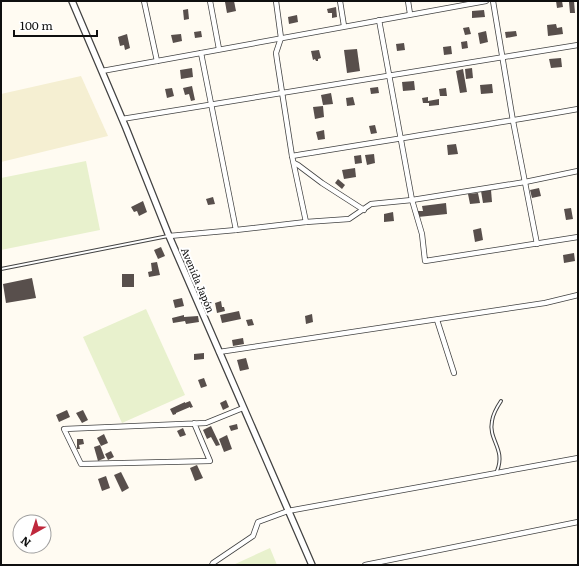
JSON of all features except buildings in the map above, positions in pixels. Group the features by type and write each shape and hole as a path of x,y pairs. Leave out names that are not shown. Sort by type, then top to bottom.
{"street":[{"name":"Avenida Japón","path":"72,1 169,236 312,565"},
{"path":"144,1 157,61"},
{"path":"210,1 219,50"},
{"path":"276,1 281,38 276,53 292,156 306,222"},
{"path":"340,1 344,26"},
{"path":"408,1 410,14"},
{"path":"102,71 486,1"},
{"path":"493,1 524,182 537,244"},
{"path":"379,20 412,200 422,234 425,261 578,237"},
{"path":"122,119 389,77 578,45"},
{"path":"201,53 236,230"},
{"path":"292,156 578,109"},
{"path":"294,163 364,210"},
{"path":"169,236 349,219 371,204 412,200 524,182 578,171"},
{"path":"219,352 545,304 578,294"},
{"path":"437,320 454,373"},
{"path":"194,423 210,461 81,464 64,429 194,423 206,423 243,408"},
{"path":"212,565 252,536 258,522 288,511 578,458"},
{"path":"365,565 578,522"}],"lane":[{"path":"1,269 169,236"},
{"path":"497,472 500,465 500,456 492,433 491,422 501,400"}],"shaded area":[{"path":"81,76 108,136 1,162 1,94"}],"green space":[{"path":"86,161 100,230 1,250 1,178"},
{"path":"146,309 185,395 122,423 83,337"},
{"path":"270,548 277,565 233,565"}]}
